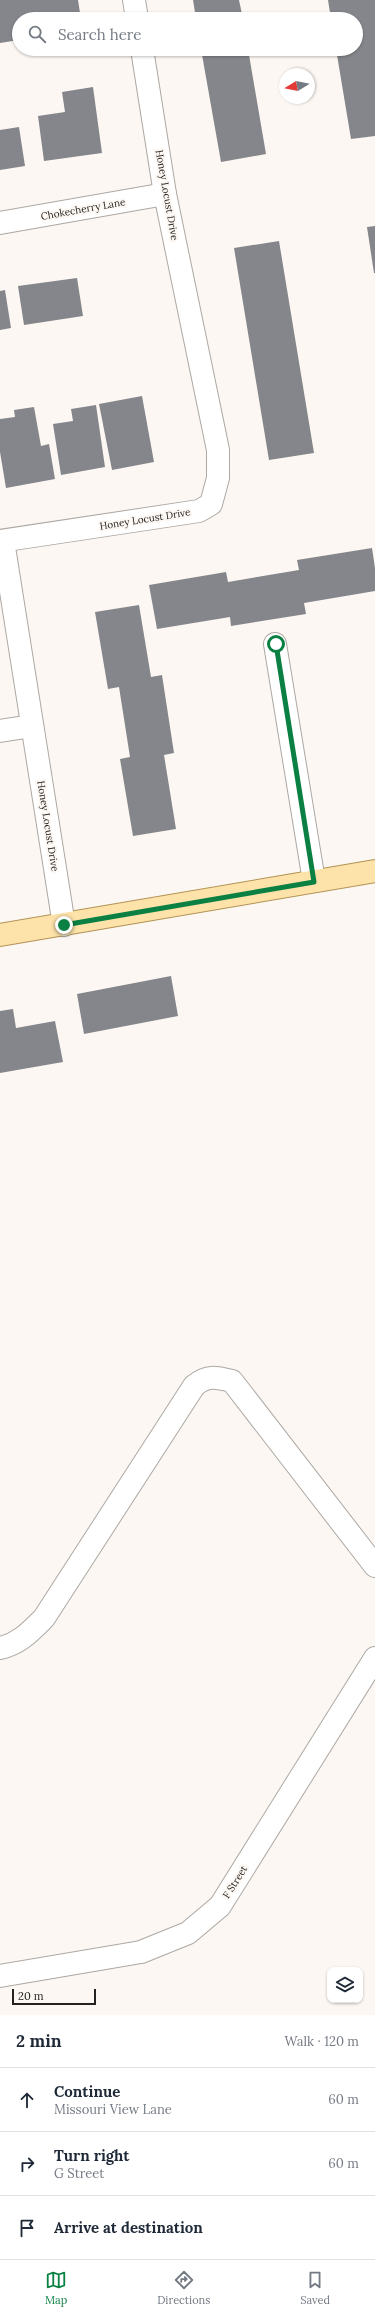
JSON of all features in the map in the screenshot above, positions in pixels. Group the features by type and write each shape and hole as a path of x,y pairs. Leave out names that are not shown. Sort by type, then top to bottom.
{"main road":[{"path":"0,935 375,871"}],"street":[{"path":"134,0 136,12"},
{"name":"Honey Locust Drive","path":"64,925 2,541 199,511 211,504 218,478 218,450 166,194 143,56"},
{"name":"Chokecherry Lane","path":"0,223 166,194"},
{"path":"276,644 314,882"},
{"path":"0,731 32,726"},
{"path":"0,1648 10,1646 24,1637 44,1618 194,1386 203,1379 212,1376 232,1381 375,1566"},
{"name":"F Street","path":"0,1976 141,1952 188,1933 220,1906 375,1658"}],"building":[{"path":"0,0 78,0 80,12 12,12 12,41 0,43"},
{"path":"193,0 239,0 242,12 195,12"},
{"path":"328,0 375,0 375,136 351,139 337,56 363,56 363,12 330,12"},
{"path":"202,56 249,56 266,154 221,162"},
{"path":"93,87 102,153 44,161 38,116 65,112 62,92"},
{"path":"19,127 25,166 0,170 0,130"},
{"path":"375,226 375,273 374,273 367,227"},
{"path":"279,241 314,453 269,460 234,248"},
{"path":"77,278 83,316 24,325 18,286"},
{"path":"5,290 11,328 0,330 0,291"},
{"path":"142,396 154,462 112,470 99,404"},
{"path":"96,405 105,467 61,475 53,424 73,421 71,409"},
{"path":"34,407 41,446 49,444 55,479 6,488 0,452 0,419 15,417 14,410"},
{"path":"372,548 375,568 375,591 304,603 306,614 231,626 230,617 157,629 149,585 226,572 228,582 299,570 297,560"},
{"path":"139,605 151,677 162,675 174,753 164,755 176,829 133,836 120,759 130,757 119,687 108,689 95,612"},
{"path":"171,976 178,1016 84,1034 77,994"},
{"path":"13,1009 16,1028 55,1021 63,1062 0,1073 0,1011"}],"route":[{"path":"64,925 314,882 276,644"}]}
